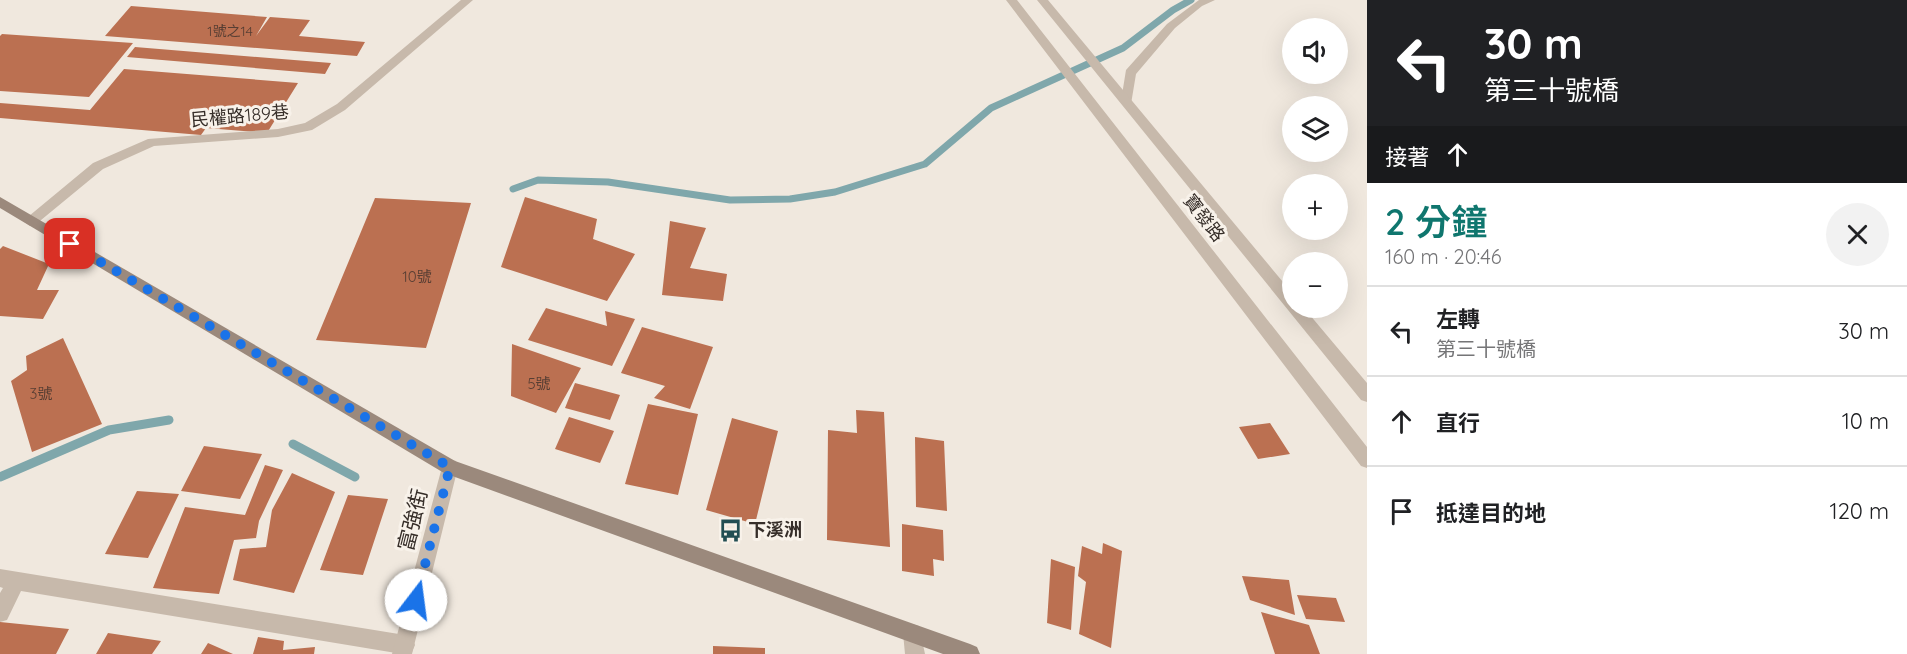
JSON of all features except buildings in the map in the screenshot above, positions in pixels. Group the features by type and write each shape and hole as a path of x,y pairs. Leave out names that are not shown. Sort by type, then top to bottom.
{"main road":[{"path":"0,202 450,467 970,654"}],"street":[{"name":"民權路189巷","path":"30,220 98,165 152,142 278,133 308,127 341,107 468,0"},
{"name":"寶發路","path":"1011,0 1367,460"},
{"name":"寶發路","path":"1042,0 1282,291"},
{"path":"1127,101 1130,73 1194,2 1210,0"},
{"name":"寶發路","path":"1304,318 1367,395"},
{"name":"富強街","path":"403,650 450,467"},
{"path":"0,613 8,580 403,650"},
{"path":"912,633 915,654"}],"waterway":[{"path":"513,189 538,180 608,182 730,200 790,199 835,192 925,164 991,108 1123,48 1173,10 1191,0"},
{"path":"0,477 109,430 169,420"},
{"path":"293,444 355,477"}],"place":[{"name":"下溪洲","path":"730,530"}],"route":[{"path":"70,244 450,467 416,600"}]}
